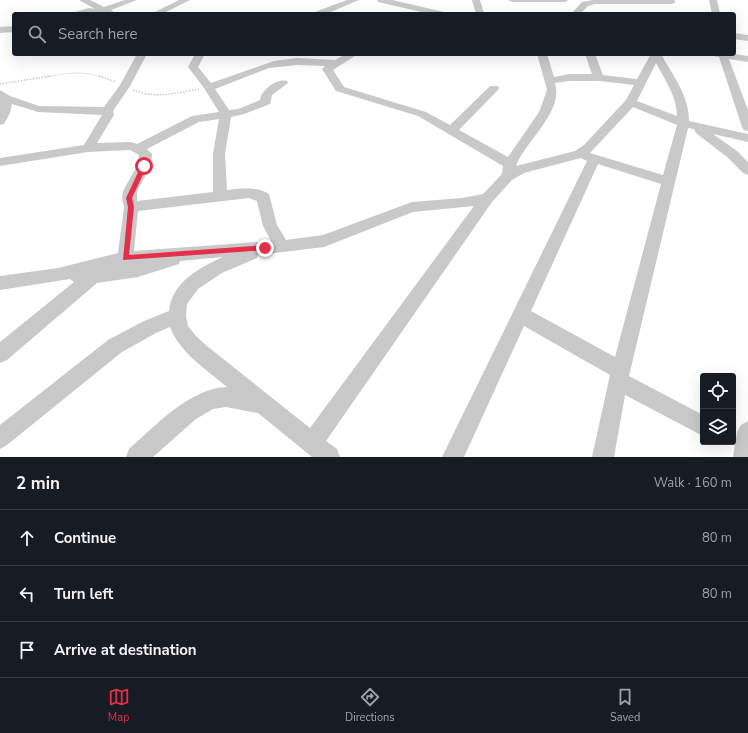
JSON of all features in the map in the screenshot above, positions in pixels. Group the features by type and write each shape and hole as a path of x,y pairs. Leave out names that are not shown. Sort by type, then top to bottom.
{"street":[{"path":"83,0 108,12"},
{"path":"85,12 108,12 133,0"},
{"path":"159,12 186,0"},
{"path":"323,12 355,0"},
{"path":"381,0 397,2 434,12"},
{"path":"476,0 479,12"},
{"path":"512,0 565,0"},
{"path":"713,0 716,12"},
{"path":"578,12 593,1 671,4"},
{"path":"0,30 12,29"},
{"path":"736,36 748,38"},
{"path":"88,148 108,115 107,111 125,86 141,56"},
{"path":"199,56 193,67 209,86 226,114 219,154 220,196"},
{"path":"349,56 327,70 340,90 422,114 452,130 509,171 587,156 668,182"},
{"path":"312,443 509,171 545,112 552,90 551,81 543,56"},
{"path":"591,56 599,78"},
{"path":"453,457 521,315 587,156 588,148 631,102 655,56"},
{"path":"603,457 620,376 668,182 688,124 678,93 657,56"},
{"path":"720,56 748,127"},
{"path":"727,56 748,59"},
{"path":"209,86 227,83 274,64 293,62 337,63"},
{"path":"551,81 561,77 573,76 640,83"},
{"path":"138,148 196,119 245,110 266,102 266,96 268,93 284,83"},
{"path":"452,130 494,88"},
{"path":"0,121 5,113 3,96 38,109 107,111"},
{"path":"631,102 688,124 748,138"},
{"path":"688,124 732,154 748,170"},
{"path":"0,162 88,148 130,146 138,148 146,154 144,166 130,192 129,198 131,207 125,258"},
{"path":"131,207 220,196 259,193 264,198 270,226 282,247"},
{"path":"0,283 58,275 125,258 190,252 282,247 324,241 412,207 462,203 488,198"},
{"path":"265,248 230,261 204,274 183,295 178,305 177,316 181,331 196,348 261,403 329,457"},
{"path":"58,275 92,277 141,269 162,264 190,252"},
{"path":"0,354 92,277"},
{"path":"521,315 700,424"},
{"path":"0,438 115,346 150,327 177,316"},
{"path":"137,457 180,418 202,404 220,397 236,398 261,403"}],"path":[{"path":"0,84 70,73 90,73 104,77 140,94 150,96 167,95 209,86"}],"route":[{"path":"144,166 130,192 129,198 131,207 125,258 190,252 265,248"}]}
